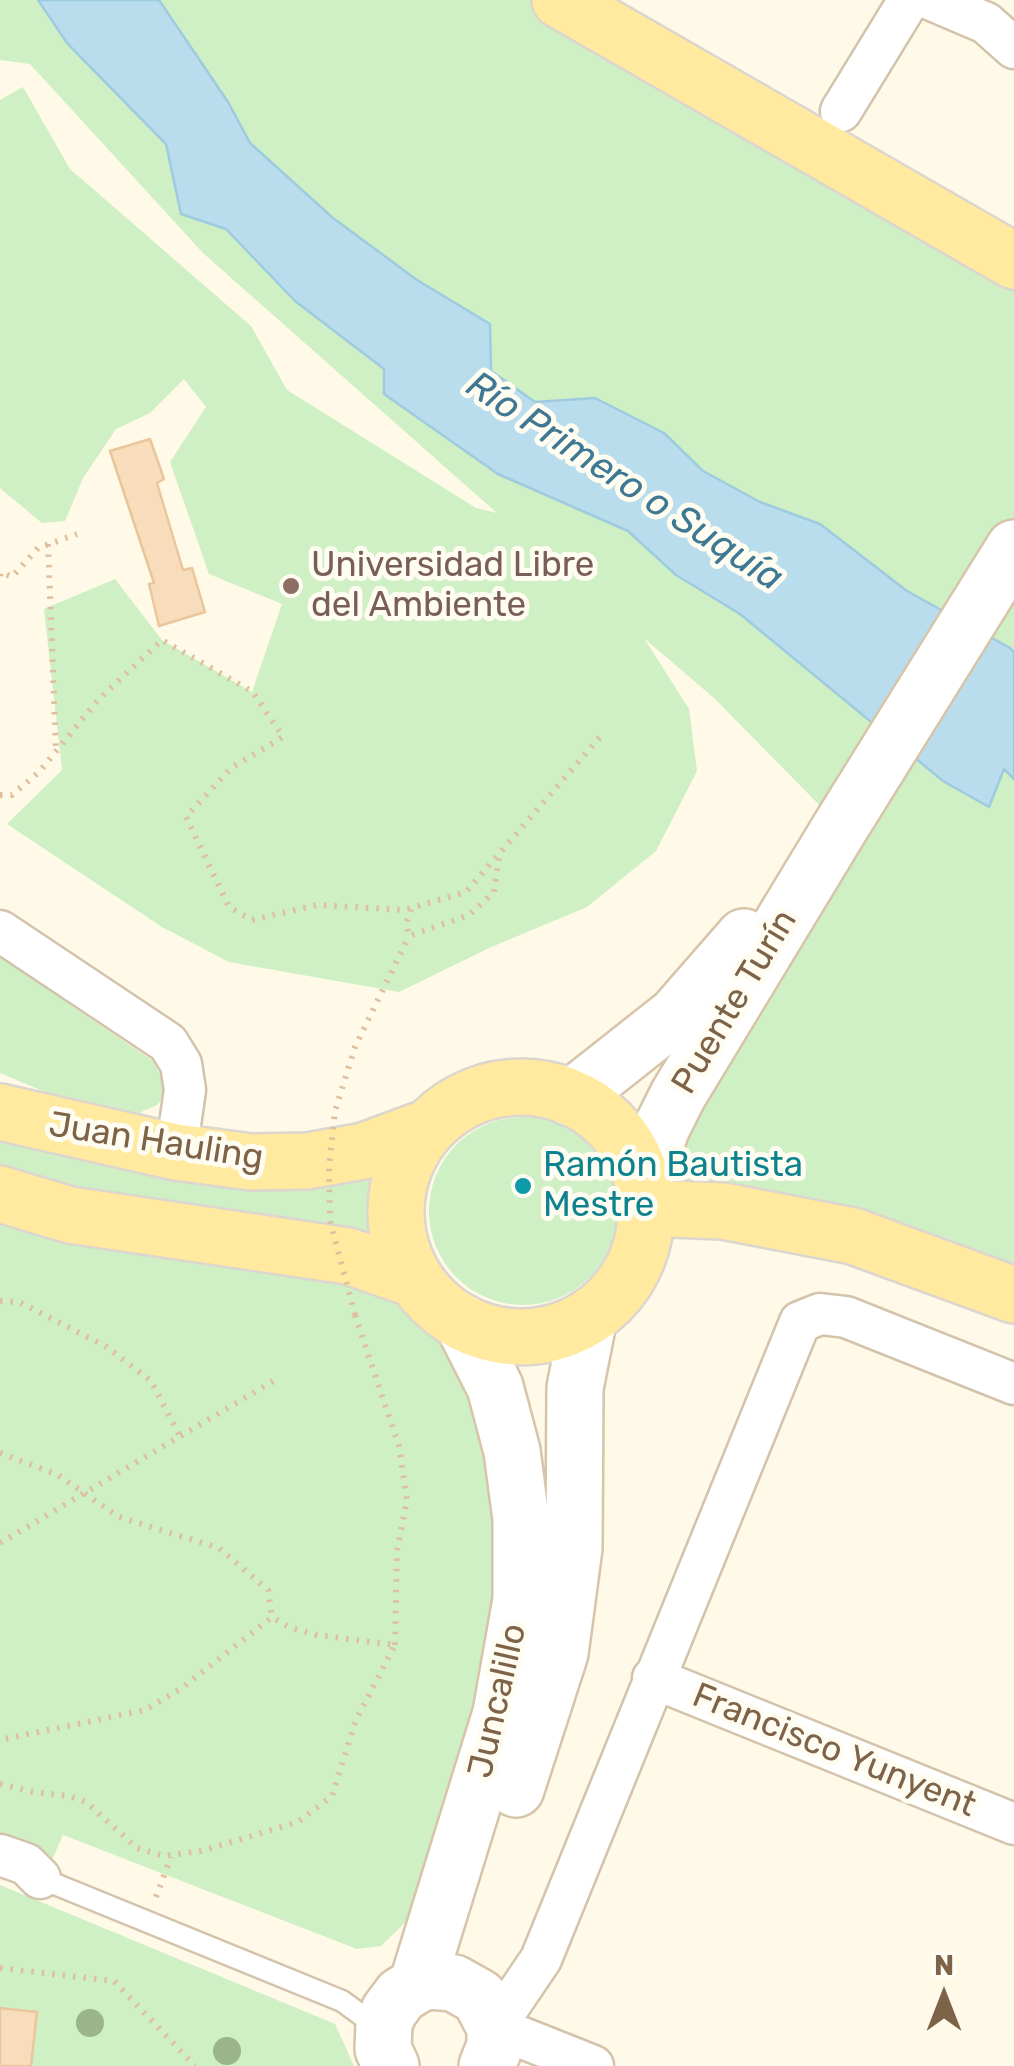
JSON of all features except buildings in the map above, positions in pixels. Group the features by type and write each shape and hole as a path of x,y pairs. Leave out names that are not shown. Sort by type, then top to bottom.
{"main road":[{"path":"560,0 1014,261"},
{"name":"Puente Turín","path":"644,1197 661,1128 678,1095 1014,548"},
{"name":"Puente Turín","path":"571,1098 676,1015 841,826"},
{"path":"526,1089 571,1098 610,1124 636,1163 644,1197 640,1250 632,1270 620,1288 589,1317 565,1329 539,1336 512,1337 462,1322 435,1304 414,1278 401,1249 396,1217 398,1184 410,1154 429,1127 452,1108 480,1094 526,1089"},
{"name":"Juan Hauling","path":"0,1112 176,1152 251,1162 307,1161 364,1151 429,1127"},
{"path":"0,1194 70,1215 348,1256 414,1278"},
{"path":"644,1197 853,1236 1014,1295"},
{"name":"Juncalillo","path":"387,2057 384,2024 389,2010 424,1988 560,1653 574,1548 575,1388 589,1317"},
{"name":"Juncalillo","path":"424,1988 501,1713 521,1600 521,1519 512,1451 495,1387 462,1322"},
{"path":"424,1988 479,1997 491,2046"}],"street":[{"path":"841,111 908,0"},
{"path":"932,0 986,24 1014,48"},
{"path":"0,930 168,1043 180,1064 184,1090 176,1152"},
{"path":"594,2066 491,2046 541,1959 800,1322 820,1314 846,1317 1014,1384"},
{"name":"Francisco Yunyent","path":"653,1678 1014,1824"},
{"path":"0,1855 26,1864 40,1878"}],"lane":[{"path":"40,1878 342,2001 370,2023 387,2057"},
{"path":"342,2001 376,2003 424,1988"}],"path":[{"path":"0,576 1,572 12,578 38,548 78,534"},
{"path":"48,544 56,751"},
{"path":"0,795 12,795 56,751 98,700 162,640 253,692 283,738 231,768 186,817 229,907 252,920 317,905 404,910 466,892 600,737"},
{"path":"409,936 469,916 494,892 500,855"},
{"path":"0,1784 86,1802 137,1848 164,1856 200,1851 298,1822 332,1796 356,1720 396,1644 397,1550 408,1500 399,1446 355,1315 330,1221 329,1166 335,1111 355,1047 409,936 406,923 412,908"},
{"path":"0,1302 19,1302 107,1347 151,1381 180,1436"},
{"path":"0,1543 275,1380"},
{"path":"0,1453 58,1475 120,1517 219,1548 268,1590 272,1617"},
{"path":"272,1617 317,1635 396,1644"},
{"path":"0,1740 144,1710 182,1688 272,1617"},
{"path":"148,1921 171,1855"},
{"path":"0,1968 114,1981 195,2066"}],"green space":[{"name":"Universidad Libre del Ambiente","path":"0,0 38,0 67,43 166,144 181,214 226,229 295,301 384,370 498,474 628,531 676,575 1004,768 1014,779 1014,1295 646,1208 840,826 714,698 644,638 689,709 697,771 656,851 587,907 489,948 399,992 229,962 162,927 7,824 62,770 44,609 115,579 162,640 252,692 282,604 209,574 170,462 206,407 184,379 150,413 116,429 83,478 65,521 42,523 0,488 0,100 23,87 70,169 251,326 287,390 476,508 497,513 203,253 30,64 0,60"},
{"path":"159,0 560,0 1014,261 1014,652 907,591 820,524 760,502 703,471 664,433 595,398 535,402 491,371 490,324 417,280 333,218 250,143 228,102"},
{"path":"0,946 69,1004 153,1061 166,1085 157,1105 139,1113 45,1092 0,1073"},
{"path":"523,1117 559,1124 589,1145 610,1175 617,1211 610,1247 589,1277 559,1298 523,1305 487,1298 457,1277 436,1247 429,1211 436,1175 457,1145 487,1124"},
{"path":"0,1131 261,1183 374,1179 374,1232 262,1231 0,1178"},
{"path":"0,1213 307,1267 397,1297 441,1340 463,1373 486,1430 497,1503 494,1586 481,1677 414,1914 381,1946 357,1949 63,1835 50,1864 0,1843"},
{"path":"0,1885 335,2024 354,2066 0,2066"}],"water":[{"name":"Río Primero o Suquía","path":"38,0 159,0 228,102 250,143 333,218 417,280 490,324 491,371 535,402 595,398 664,433 703,471 760,502 820,524 907,591 1010,648 1014,652 1014,779 1004,769 989,807 943,781 740,614 676,575 628,531 498,474 384,394 384,369 295,301 226,229 181,214 166,144 67,43"}],"place":[{"name":"Universidad Libre del Ambiente","path":"291,586"},
{"name":"Ramón Bautista Mestre","path":"523,1186"}]}
